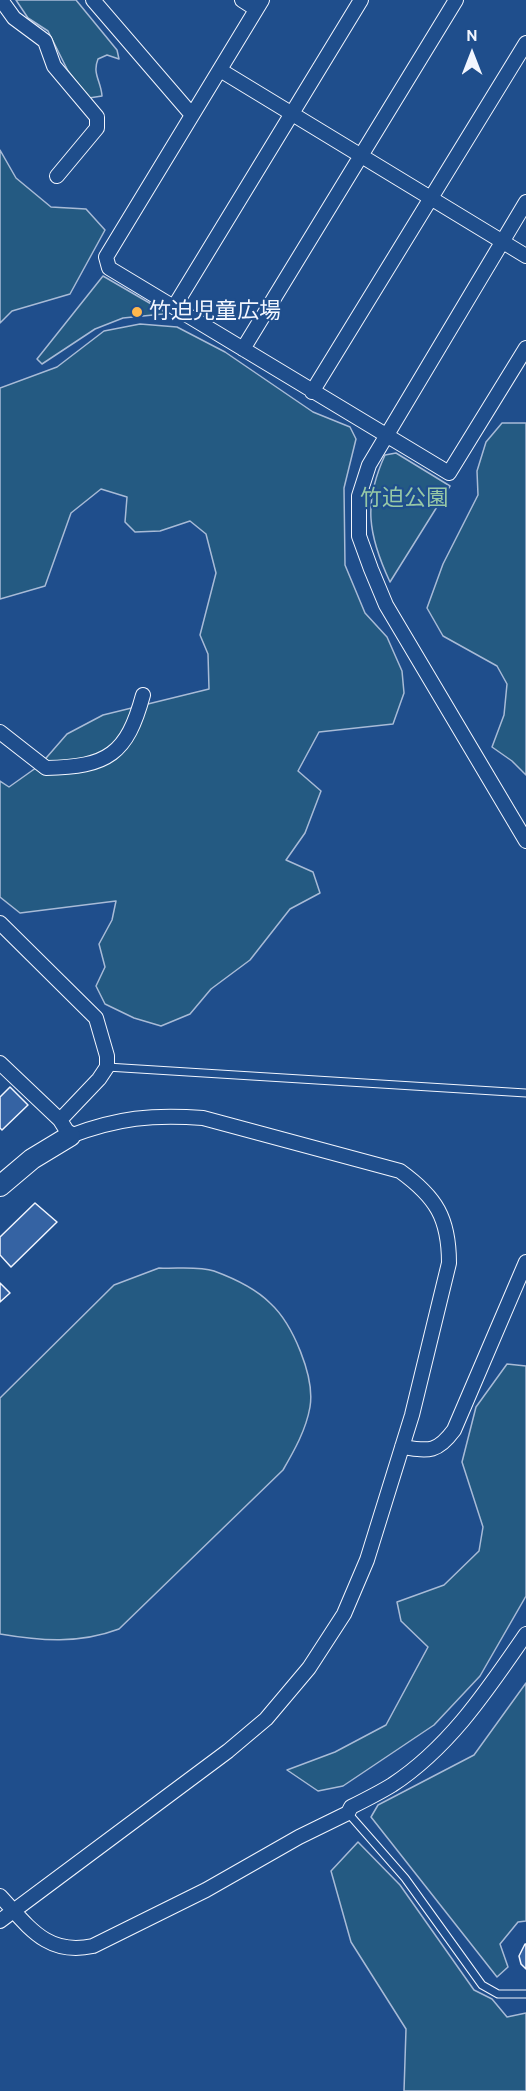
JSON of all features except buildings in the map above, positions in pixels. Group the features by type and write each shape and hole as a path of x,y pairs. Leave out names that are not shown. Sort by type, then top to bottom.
{"street":[{"path":"1,0 15,18 40,36 54,66 97,117 97,129 57,176"},
{"path":"93,0 192,115"},
{"path":"242,0 259,4 106,257 109,268 449,473 526,348"},
{"path":"174,307 361,0"},
{"path":"243,349 456,0"},
{"path":"312,392 526,43"},
{"path":"220,70 526,256"},
{"path":"526,202 369,465 359,496 359,536 386,605 526,841"},
{"path":"0,732 46,768 81,766 110,755 125,743 136,719 143,695"},
{"path":"0,1186 65,1128 107,1067 96,1018 3,932"},
{"path":"0,1064 65,1128"},
{"path":"0,1921 228,1751 266,1719 309,1668 344,1614 368,1560 402,1448 449,1263 449,1238 436,1204 418,1185 400,1171 203,1118 170,1115 131,1117 101,1124 65,1128"},
{"path":"402,1448 427,1451 444,1444 454,1430 526,1262"},
{"path":"0,1896 48,1942 60,1948 75,1950 93,1946 206,1890 348,1813 351,1807 393,1785 427,1758 454,1732 476,1706 526,1634"}],"lane":[{"path":"107,1067 526,1093"},
{"path":"348,1813 405,1878 482,1985 498,1994 526,1994"}],"green space":[{"path":"16,0 76,0 117,50 119,59 107,55 98,59 96,64 102,96 89,98 68,71 48,31 28,18"},
{"path":"0,150 16,178 51,207 86,209 105,230 70,294 12,311 0,323"},
{"path":"103,276 165,312 123,318 95,329 42,364 37,359"},
{"path":"140,324 177,327 225,352 313,412 350,427 356,439 344,488 345,565 365,613 387,637 402,671 404,693 393,724 319,732 298,771 321,791 305,833 286,860 313,872 320,893 290,909 250,960 211,989 190,1014 161,1026 134,1018 105,1004 96,986 105,967 99,944 112,920 116,901 20,913 0,897 0,781 9,787 40,765 67,734 103,715 209,689 208,654 200,635 216,573 206,534 190,521 160,531 135,532 125,522 127,497 101,489 71,513 45,586 0,599 0,388 57,367 104,331"},
{"path":"502,423 526,423 526,775 512,761 492,747 504,715 507,684 497,666 443,636 427,608 443,564 478,495 477,471 486,442"},
{"name":"竹迫公園","path":"396,453 450,486 390,582 373,534 371,504 373,488 385,455"},
{"path":"159,1268 194,1268 214,1271 251,1289 279,1312 294,1337 306,1366 309,1381 310,1407 303,1432 283,1470 119,1629 89,1637 60,1640 0,1634 0,1398 114,1285"},
{"path":"507,1364 526,1366 526,1596 480,1676 434,1725 343,1786 318,1791 287,1770 335,1752 386,1725 428,1647 401,1621 397,1602 444,1585 479,1551 483,1527 462,1462 476,1407"},
{"path":"526,1683 526,1921 518,1922 500,1944 508,1967 497,1977 371,1817 378,1805 474,1755"},
{"path":"358,1842 400,1885 474,1990 492,1999 507,2017 526,2013 526,2091 404,2091 406,2029 351,1942 331,1871"}],"place":[{"name":"竹迫児童広場","path":"137,312"}]}
